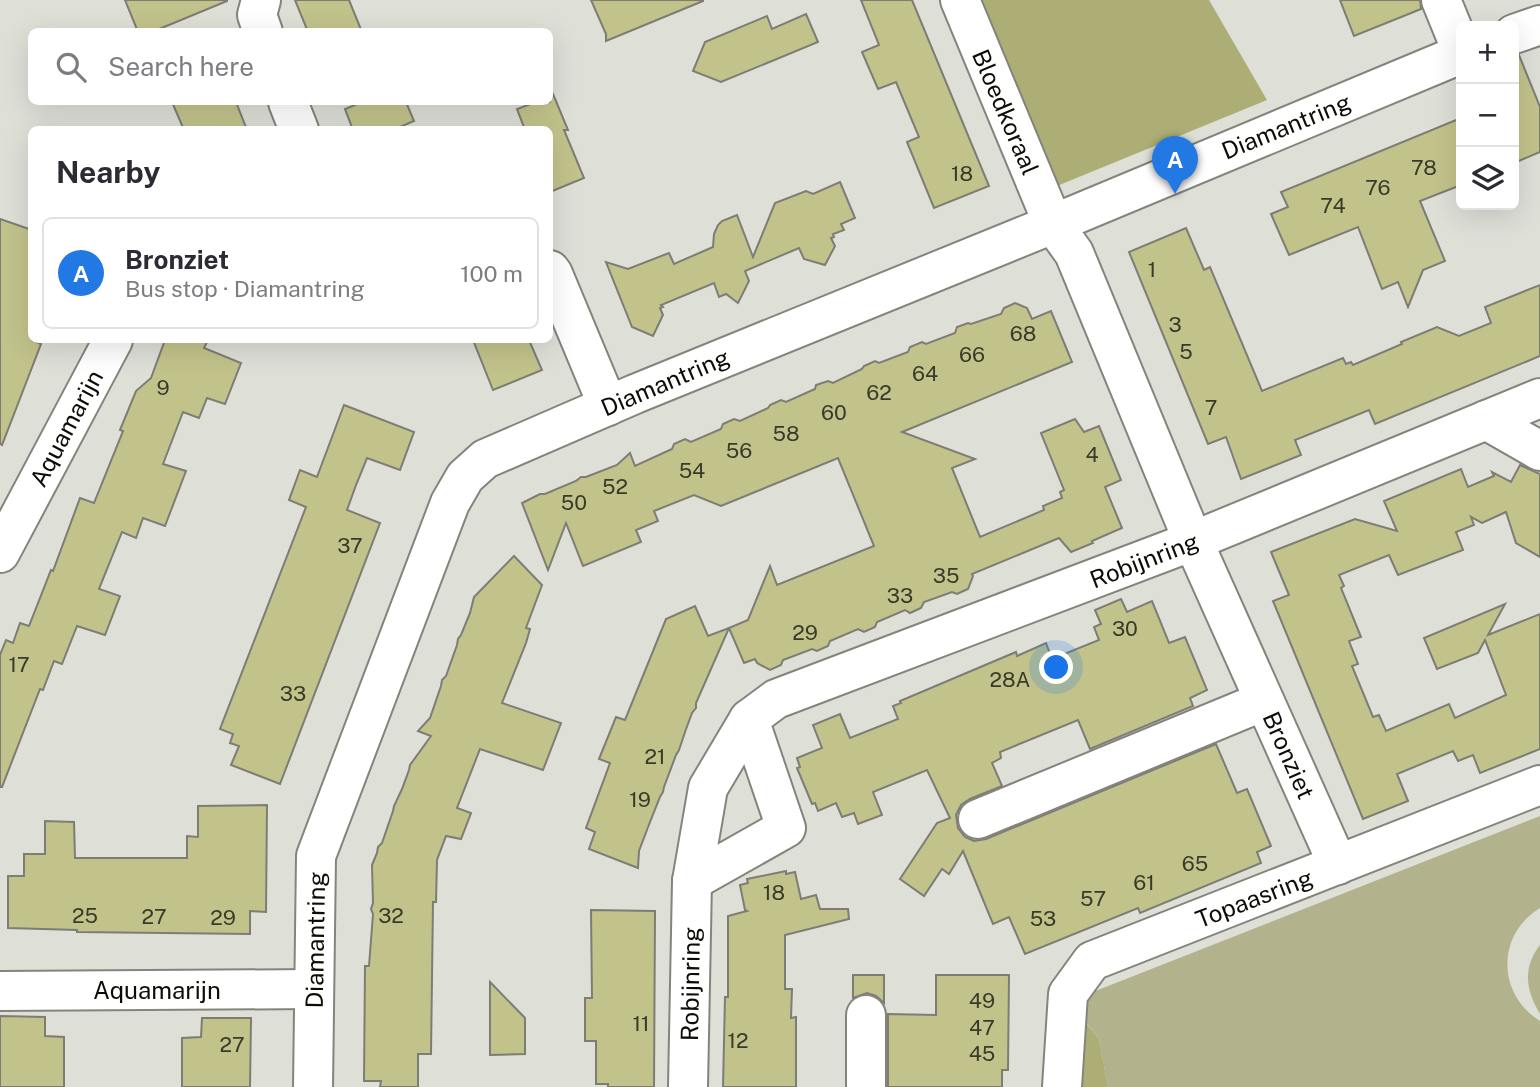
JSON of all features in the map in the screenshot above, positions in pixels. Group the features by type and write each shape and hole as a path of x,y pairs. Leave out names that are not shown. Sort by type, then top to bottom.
{"street":[{"path":"261,0 257,15 262,28"},
{"name":"Bloedkoraal","path":"960,0 1053,224"},
{"path":"1441,0 1456,38"},
{"path":"1519,32 1540,25"},
{"name":"Diamantring","path":"313,1087 316,856 450,503 465,477 485,460 608,406 1053,224 1456,53"},
{"path":"289,105 297,126"},
{"name":"Bronziet","path":"1053,224 1074,253 1193,541 1338,865"},
{"path":"553,274 608,406"},
{"name":"Aquamarijn","path":"0,553 111,343"},
{"name":"Robijnring","path":"688,1087 692,881 708,788 749,719 776,699 1193,541 1540,398"},
{"path":"1486,420 1540,451"},
{"path":"978,820 1264,701"},
{"path":"692,881 786,828 749,719"},
{"name":"Topaasring","path":"1062,1087 1068,994 1092,961 1540,785"},
{"name":"Aquamarijn","path":"0,991 314,989"},
{"path":"866,1014 866,1087"}],"green space":[{"path":"979,0 1209,0 1267,100 1052,188"},
{"path":"1540,816 1540,908 1515,933 1509,948 1507,965 1516,996 1526,1010 1540,1021 1540,1087 1108,1087 1099,1039 1070,1001"},
{"path":"1540,945 1540,1014 1529,988 1528,971"},
{"path":"1075,1009 1099,1039 1108,1087 1074,1087"}],"building":[{"path":"125,0 227,0 162,28 136,28"},
{"path":"295,0 349,0 360,28 306,28"},
{"path":"591,0 703,1 606,41 606,34"},
{"path":"861,0 912,0 989,186 934,208 907,142 919,137 896,82 878,89 862,52 879,45"},
{"path":"1340,0 1420,0 1421,9 1354,36"},
{"path":"806,14 818,42 721,82 693,71 705,42 767,16 772,29"},
{"path":"1519,55 1540,107 1540,152 1519,161"},
{"path":"553,94 568,130 564,130 584,178 553,191 553,126 523,126 517,109 528,105 553,105"},
{"path":"173,105 237,105 245,126 182,126"},
{"path":"355,105 407,105 414,121 402,126 351,126 345,109"},
{"path":"1456,120 1456,187 1420,201 1445,261 1423,270 1408,307 1398,282 1382,289 1358,227 1289,255 1271,214 1288,207 1281,192"},
{"path":"840,182 855,218 841,224 844,230 833,234 834,237 831,238 835,246 825,265 804,259 799,248 745,271 749,281 738,303 726,294 719,297 714,283 661,305 663,315 653,336 632,327 606,262 628,269 669,253 674,264 713,247 718,225 737,215 753,257 775,203 806,191 813,194"},
{"path":"0,219 28,229 28,343 41,344 2,445"},
{"path":"1186,228 1204,270 1210,267 1262,391 1343,358 1346,364 1351,362 1353,365 1437,327 1459,336 1491,323 1485,307 1540,285 1540,356 1375,424 1369,410 1295,440 1301,455 1241,479 1226,437 1208,444 1129,252"},
{"path":"1015,303 1027,308 1032,319 1051,311 1072,362 902,432 975,459 952,468 980,537 1044,510 1043,506 1062,498 1060,492 1064,490 1041,433 1075,419 1084,432 1099,426 1121,480 1105,487 1122,528 1071,552 1059,538 972,574 968,589 924,602 921,608 910,613 905,610 877,622 875,627 864,632 858,629 830,641 828,646 817,651 812,649 783,660 781,665 770,670 755,659 744,663 729,628 748,620 770,566 777,585 874,546 838,458 721,506 694,495 654,511 658,521 636,530 641,542 583,566 566,523 548,570 522,503 581,477 617,465 630,453 635,466 672,449 674,444 685,439 691,442 721,429 723,424 734,419 740,421 781,400 786,402 815,389 816,385 828,381 833,383 875,361 879,363 908,352 910,347 922,342 926,344 955,333 957,327 1001,314 1004,308"},
{"path":"164,343 206,343 204,348 241,363 225,404 207,398 199,418 183,412 163,464 186,471 165,526 143,518 136,538 122,532 99,589 120,596 105,635 77,626 62,664 54,661 43,690 40,689 0,787 0,655 6,640 13,643 20,623 29,626 80,498 94,503 136,391 151,378"},
{"path":"474,343 530,343 542,370 493,390"},
{"path":"344,405 414,432 400,470 367,458 356,485 347,510 380,523 280,784 231,765 239,746 230,743 233,734 220,729 306,507 289,500 300,470 317,477"},
{"path":"1520,465 1540,474 1540,557 1516,543 1506,512 1482,523 1471,517 1474,525 1456,532 1463,550 1398,575 1389,555 1339,575 1344,586 1341,588 1361,637 1349,641 1358,664 1352,666 1373,717 1379,715 1386,731 1449,704 1455,718 1506,695 1485,640 1478,653 1437,669 1424,638 1505,604 1488,635 1540,614 1540,749 1480,773 1473,755 1458,761 1453,751 1397,774 1408,801 1363,819 1273,601 1289,595 1271,552 1355,519 1397,531 1384,501 1461,469 1468,487 1494,476 1492,472 1511,482"},
{"path":"514,556 542,585 526,628 530,629 526,643 502,703 561,723 543,770 480,749 457,808 471,813 461,839 446,836 437,860 436,902 433,902 431,1054 418,1054 418,1087 380,1087 381,1081 364,1081 365,966 369,966 373,914 372,865 410,765 431,736 418,731 430,718 474,597"},
{"path":"1121,599 1127,612 1152,601 1169,643 1185,637 1207,690 1190,698 1193,706 1090,749 1078,720 1000,752 1001,758 992,763 1002,786 961,805 956,815 958,828 965,837 974,841 986,839 1216,744 1237,793 1247,789 1271,846 1257,852 1261,863 1140,913 1138,908 1025,954 1009,917 993,924 963,851 949,874 942,869 924,896 900,879 937,823 950,818 927,770 873,792 882,815 858,824 854,813 842,817 836,803 818,811 815,803 812,804 797,768 800,767 797,758 822,748 813,725 840,714 850,738 898,719 893,706 901,703 900,701 1016,652 1017,656 1046,643 1052,659 1099,640 1094,627 1101,624 1095,610"},
{"path":"695,606 708,636 729,628 696,703 639,851 638,868 589,849 595,832 586,828 610,763 599,759 616,717 625,720 666,619"},
{"path":"267,805 266,912 250,911 250,934 77,932 8,928 8,876 24,876 24,854 45,854 45,821 74,822 75,858 187,858 187,836 198,837 198,806"},
{"path":"786,871 786,874 795,872 801,899 816,895 820,909 848,909 849,919 785,935 785,989 792,989 791,1018 796,1017 796,1087 723,1087 725,997 728,997 728,916 747,911 740,885 748,883 747,879"},
{"path":"591,910 655,911 654,1087 608,1087 608,1084 596,1084 596,1041 585,1041 585,998 592,998"},
{"path":"853,975 884,975 884,1003 867,993 853,998"},
{"path":"936,975 1009,975 1008,1070 1002,1070 1002,1087 888,1087 888,1014 936,1015"},
{"path":"490,982 525,1018 525,1054 490,1055"},
{"path":"0,1016 45,1017 45,1036 64,1037 64,1087 0,1087"},
{"path":"202,1018 251,1018 250,1087 182,1087 182,1038 201,1037"}],"place":[{"name":"Bronziet","path":"1175,194"}]}
